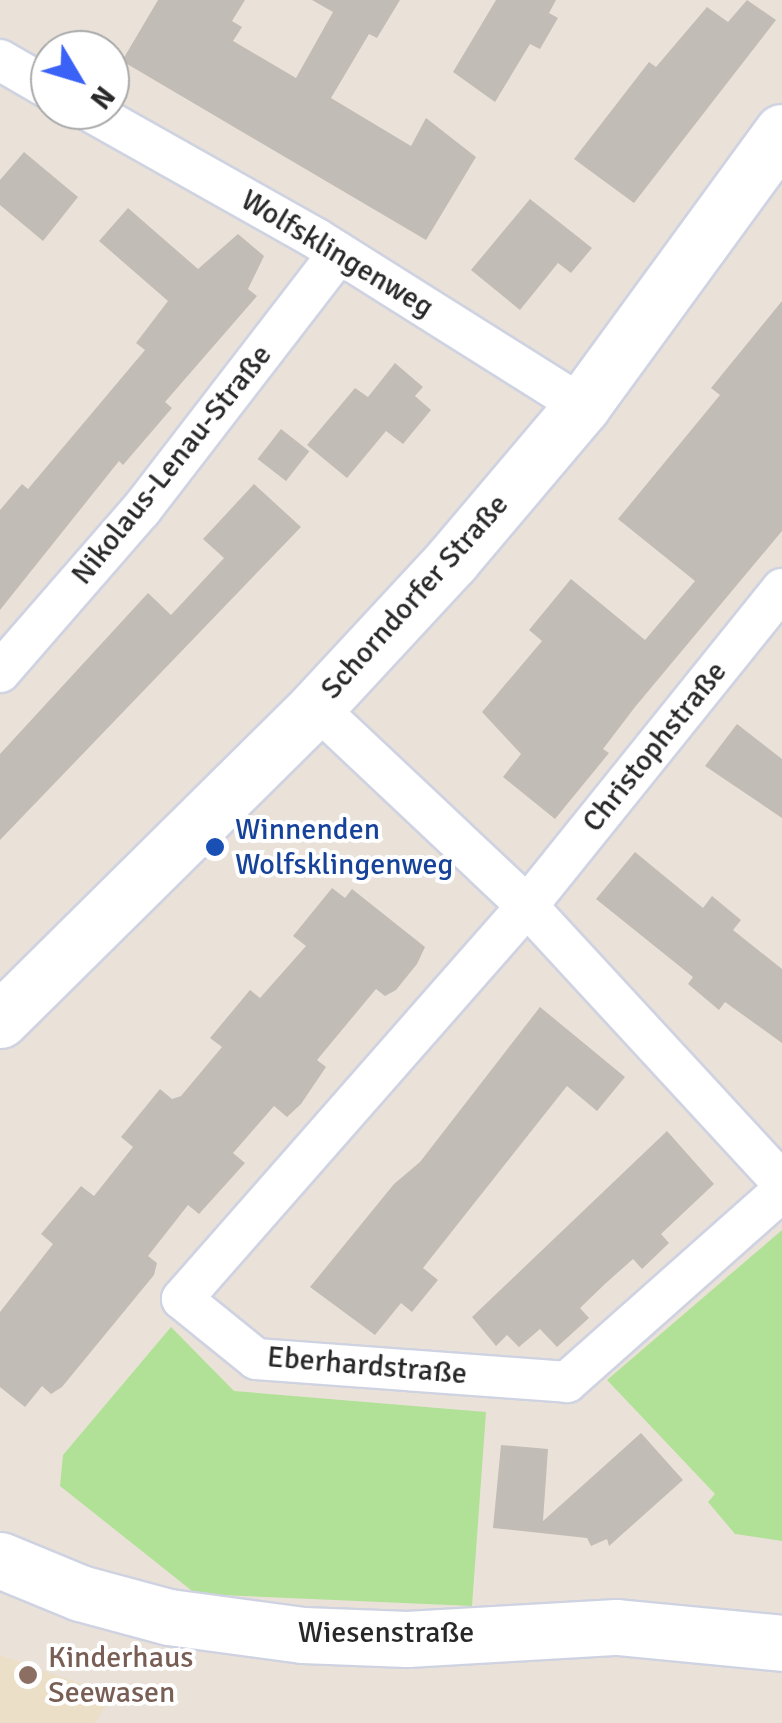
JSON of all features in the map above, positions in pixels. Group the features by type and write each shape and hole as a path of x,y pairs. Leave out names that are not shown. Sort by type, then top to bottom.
{"street":[{"path":"0,60 30,77"},
{"name":"Wolfsklingenweg","path":"123,130 340,253 582,406"},
{"name":"Schorndorfer Straße","path":"0,1020 316,707 452,560 582,406 782,132"},
{"name":"Nikolaus-Lenau-Straße","path":"0,672 140,510 340,253"},
{"name":"Christophstraße","path":"528,906 782,589"},
{"path":"316,707 528,906 782,1182"},
{"name":"Eberhardstraße","path":"528,906 182,1299 256,1359 567,1382 782,1191"},
{"name":"Wiesenstraße","path":"0,1560 80,1593 169,1617 304,1635 407,1639 617,1627 782,1643"}],"shaded area":[{"name":"Kinderhaus Seewasen","path":"0,1655 112,1695 95,1723 0,1723"}],"green space":[{"path":"782,1230 782,1541 735,1534 708,1502 715,1494 607,1380"},
{"path":"171,1327 234,1391 486,1412 472,1606 196,1594 60,1486 63,1455"}],"building":[{"path":"158,0 245,0 232,21 242,27 233,41 296,78 333,12 312,0 400,0 377,38 369,34 331,98 411,146 426,118 476,157 426,240 130,66 130,47"},
{"path":"496,0 556,0 549,13 558,18 540,49 530,44 495,102 453,72"},
{"path":"747,0 776,20 634,203 574,159 649,62 656,67 707,7 728,22"},
{"path":"24,152 78,197 43,241 0,205 0,180"},
{"path":"530,199 592,248 571,273 558,263 520,310 471,270"},
{"path":"128,208 198,269 238,234 264,256 248,289 257,296 165,402 172,408 123,465 119,461 0,610 0,510 22,484 28,489 145,350 136,343 168,301 99,241"},
{"path":"782,301 782,531 635,707 603,749 609,753 555,819 503,777 521,754 482,712 542,641 529,630 571,579 645,640 695,581 618,519 720,395 711,388"},
{"path":"395,363 423,387 415,396 431,410 403,444 386,431 347,478 307,445 355,388 368,397"},
{"path":"281,429 309,451 286,481 258,459"},
{"path":"254,484 301,527 0,840 0,754 148,593 171,615 224,558 203,539"},
{"path":"737,724 782,759 782,818 705,766"},
{"path":"635,852 703,908 712,896 741,920 733,930 782,969 782,1043 725,1002 719,1010 688,984 693,977 596,899"},
{"path":"332,888 345,898 352,889 425,947 417,964 396,990 385,996 376,989 317,1060 326,1067 301,1104 287,1117 274,1106 233,1153 245,1163 199,1214 188,1205 148,1256 157,1263 154,1275 62,1387 51,1394 42,1386 25,1407 0,1387 0,1312 53,1244 41,1234 81,1186 94,1196 133,1147 121,1137 160,1089 172,1099 181,1096 222,1047 210,1038 250,990 260,998 306,946 293,936"},
{"path":"540,1007 625,1077 597,1111 567,1086 423,1268 438,1280 412,1312 401,1303 375,1335 310,1287 394,1184 420,1162"},
{"path":"667,1131 714,1184 661,1234 669,1243 642,1269 633,1259 606,1283 580,1308 589,1318 557,1347 540,1329 519,1347 507,1335 496,1346 472,1317"},
{"path":"641,1433 683,1480 609,1546 607,1539 591,1546 587,1538 493,1528 501,1445 548,1449 543,1521"}],"place":[{"name":"Winnenden Wolfsklingenweg","path":"215,847"},
{"name":"Kinderhaus Seewasen","path":"28,1675"}]}
